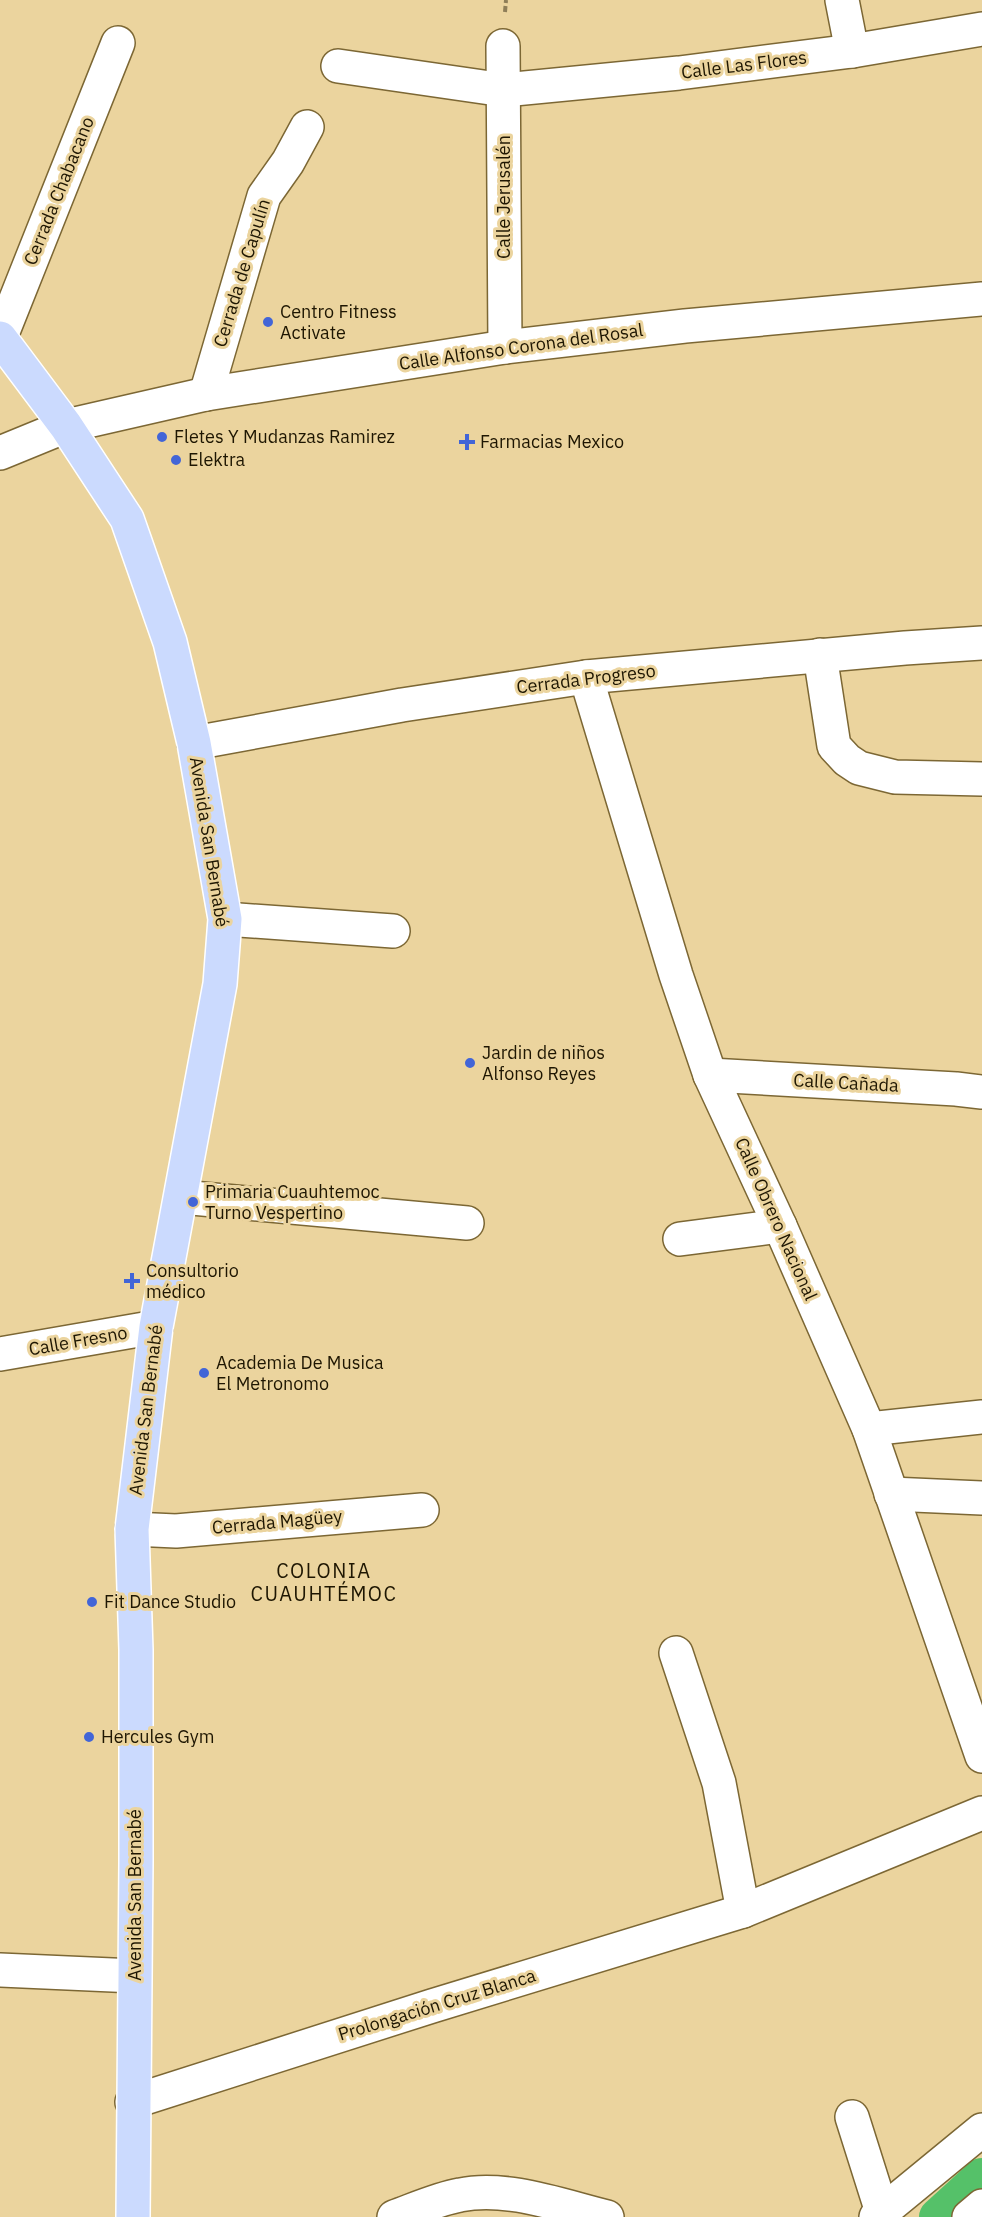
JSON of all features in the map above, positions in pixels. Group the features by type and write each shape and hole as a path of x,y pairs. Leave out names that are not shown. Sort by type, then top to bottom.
{"main road":[{"name":"Avenida San Bernabé","path":"0,338 66,426 128,519 170,642 194,743 225,920 220,984 156,1327 132,1529 136,1650 133,2217"}],"street":[{"path":"842,0 852,51"},
{"name":"Calle Las Flores","path":"338,66 504,90 679,73 852,51 982,30"},
{"name":"Cerrada Chabacano","path":"0,338 118,44"},
{"name":"Calle Jerusalén","path":"503,46 505,347"},
{"name":"Cerrada de Capulín","path":"206,394 264,196 288,162 307,127"},
{"name":"Calle Alfonso Corona del Rosal","path":"0,453 66,426 206,394 505,347 685,326 982,299"},
{"name":"Cerrada Progreso","path":"194,743 402,705 586,677 820,655 982,644"},
{"path":"820,655 834,747 847,760 859,768 895,777 982,779"},
{"name":"Calle Obrero Nacional","path":"586,677 676,975 710,1075 780,1226 869,1429 982,1756"},
{"path":"225,920 393,931"},
{"name":"Calle Cañada","path":"710,1075 982,1092"},
{"path":"181,1197 468,1223"},
{"path":"680,1239 780,1226"},
{"name":"Calle Fresno","path":"0,1354 156,1327"},
{"path":"869,1429 982,1417"},
{"path":"891,1494 982,1498"},
{"name":"Cerrada Magüey","path":"132,1529 176,1531 422,1510"},
{"path":"676,1653 719,1783 743,1911"},
{"name":"Prolongación Cruz Blanca","path":"132,2102 432,2006 743,1911 982,1813"},
{"path":"0,1970 135,1976"},
{"path":"852,2117 879,2215 982,2130"},
{"path":"394,2217 461,2194 480,2192 519,2196 607,2217"},
{"path":"969,2217 982,2206"}],"waterway":[{"path":"938,2217 982,2177"}],"place":[{"name":"Centro Fitness Activate","path":"268,322"},
{"name":"Fletes Y Mudanzas Ramirez","path":"162,437"},
{"name":"Farmacias Mexico","path":"467,442"},
{"name":"Elektra","path":"176,460"},
{"name":"Jardin de niños Alfonso Reyes","path":"470,1063"},
{"name":"Primaria Cuauhtemoc Turno Vespertino","path":"193,1202"},
{"name":"Consultorio médico","path":"132,1281"},
{"name":"Academia De Musica El Metronomo","path":"204,1373"},
{"name":"Fit Dance Studio","path":"92,1602"},
{"name":"Hercules Gym","path":"89,1737"}],"district":[{"name":"COLONIA CUAUHTÉMOC","path":"324,1582"}]}
